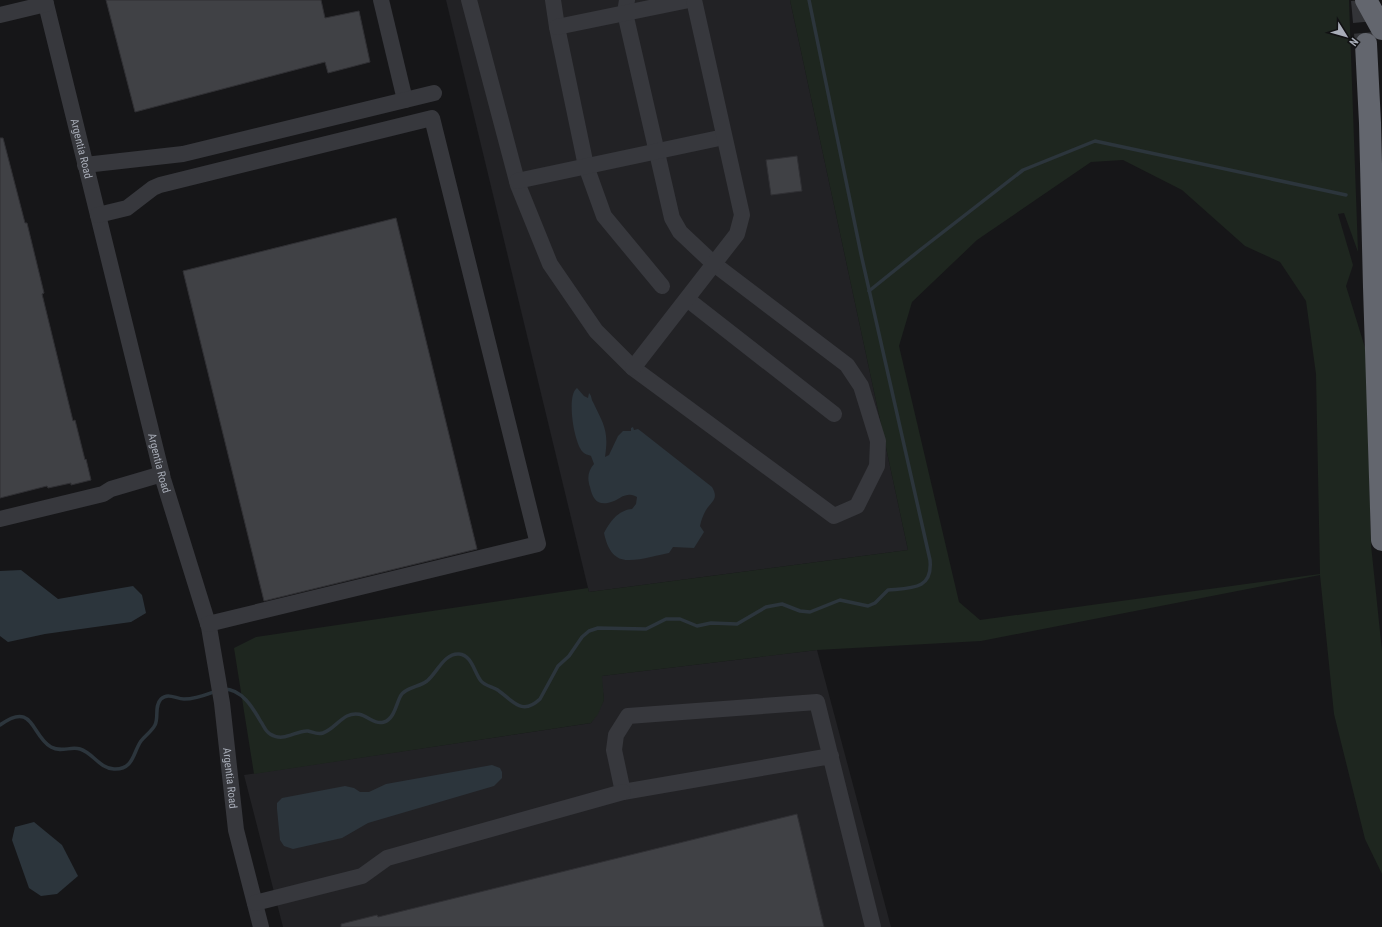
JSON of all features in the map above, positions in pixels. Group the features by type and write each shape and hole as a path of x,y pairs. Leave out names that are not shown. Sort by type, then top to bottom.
{"highway":[{"path":"1366,0 1382,29"},
{"path":"1366,44 1370,123 1382,540"}],"street":[{"path":"381,0 406,100"},
{"path":"469,0 517,181 550,264 596,331 633,368 834,516 857,506 877,466 878,441 861,386 847,365 714,264 680,232 672,218 626,6"},
{"path":"553,0 556,27 586,166 604,216 662,286"},
{"path":"556,27 626,6 690,0"},
{"path":"633,368 738,234 742,215 694,0"},
{"path":"0,15 45,2"},
{"name":"Argentia Road","path":"45,2 162,474 208,624 222,703 236,830 261,927"},
{"path":"85,165 189,153 434,93"},
{"path":"98,215 128,208 153,188 160,185 432,118 538,544 208,624"},
{"path":"517,181 724,137"},
{"path":"687,299 834,414"},
{"path":"0,519 102,494 111,489 162,474"},
{"path":"624,792 614,750 616,735 628,716 817,702 873,927"},
{"path":"255,903 362,876 387,858 624,792 831,756"}],"shaded area":[{"path":"446,0 790,0 908,550 589,592"},
{"path":"790,0 1349,0 1358,252 1344,213 1338,214 1353,265 1346,286 1366,351 1371,545 1382,651 1382,874 1365,839 1334,714 1320,575 981,641 817,650 602,676 604,700 598,714 591,723 254,774 234,648 256,637 588,588 589,592 908,550","holes":["1123,160 1182,190 1245,246 1280,262 1306,301 1316,374 1320,574 980,620 959,602 899,346 912,302 977,240 1091,162"]},
{"path":"577,388 584,396 588,398 589,393 590,394 603,423 606,434 605,457 609,455 618,436 623,431 631,431 631,428 633,427 634,430 638,429 712,487 715,497 703,516 700,526 704,532 694,548 673,547 669,553 635,560 617,557 610,550 604,533 619,514 632,509 636,504 637,497 626,495 609,503 601,503 598,502 593,496 588,478 590,469 594,464 591,456 585,454 580,447 572,420 572,400 574,392"},
{"path":"21,570 58,599 133,586 142,595 146,613 131,622 45,634 8,642 0,636 0,571"},
{"path":"817,650 891,927 283,927 244,775 591,723 604,700 601,676"},
{"path":"492,765 500,768 502,772 502,778 494,786 368,823 342,838 293,849 284,846 280,840 277,803 282,798 345,786 354,788 360,792 369,792 386,784"},
{"path":"34,822 62,845 78,876 57,894 41,896 29,888 12,840 15,827"}],"building":[{"path":"106,0 321,0 325,18 359,11 370,62 328,73 325,62 135,112"},
{"path":"0,138 3,138 25,223 27,223 44,293 42,294 73,421 75,420 91,480 71,485 71,483 48,488 47,486 0,498"},
{"path":"797,156 802,191 771,195 766,160"},
{"path":"396,218 477,549 264,601 183,271"},
{"path":"797,814 824,927 341,927 341,924 377,915 378,917"}],"waterway":[{"path":"224,689 236,692 242,696 251,705 270,734 280,737 285,737 303,731 321,734 329,730 347,716 353,714 363,715 375,722 384,722 392,715 402,694 427,681 445,660 459,654 467,657 483,683 497,690 513,702 523,707 534,704 540,699 558,666 569,656 582,637 589,631 598,628 646,629 666,619 680,619 697,626 711,623 737,624 766,607 782,604 800,611 810,612 840,600 868,606 875,603 888,590 912,588 919,586 924,582 928,577 930,570 930,560 861,254 809,0"},
{"path":"869,291 1023,170 1095,141 1346,195"},
{"path":"0,725 11,718 20,716 26,718 31,722 44,742 51,747 55,749 80,749 85,751 104,766 114,769 121,769 126,767 132,760 138,745 155,725 157,719 157,708 161,699 166,696 181,699 193,698 216,691"}],"tunnel":[{"path":"1362,0 1366,44"}]}
